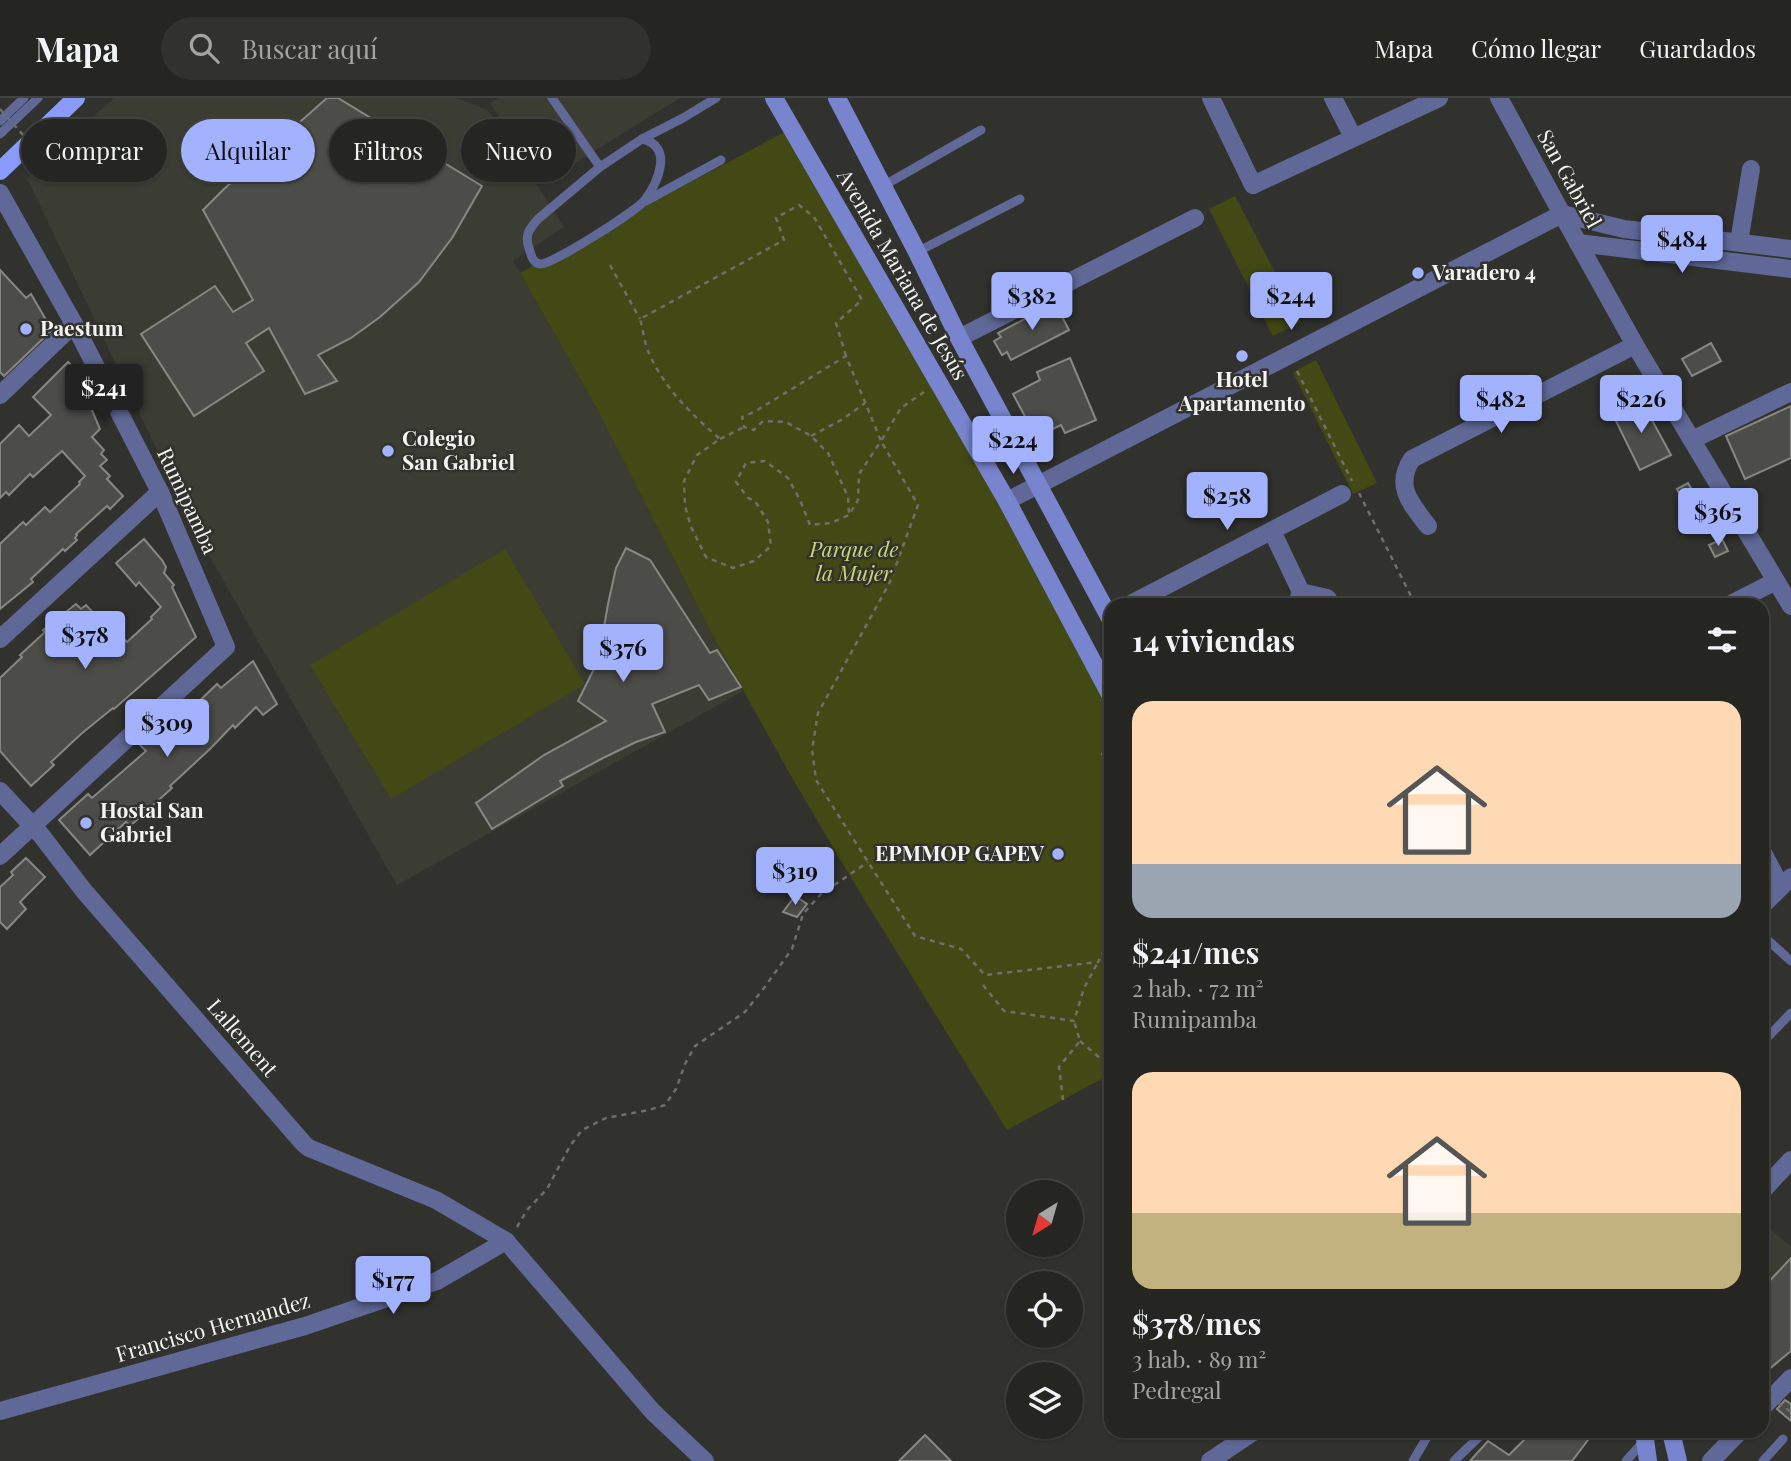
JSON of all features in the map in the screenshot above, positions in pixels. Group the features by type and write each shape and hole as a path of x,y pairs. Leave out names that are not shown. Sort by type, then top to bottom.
{"main road":[{"path":"0,171 76,98"},
{"name":"Avenida Mariana de Jesús","path":"774,98 1007,501 1104,683"},
{"name":"Avenida Mariana de Jesús","path":"840,99 959,338 1104,605"},
{"path":"1644,1438 1648,1461"},
{"path":"1672,1438 1678,1461"}],"street":[{"path":"1211,98 1253,185 1439,98"},
{"path":"1333,98 1353,137"},
{"name":"San Gabriel","path":"1499,98 1635,345 1791,606"},
{"path":"1738,242 1751,169"},
{"name":"Rumipamba","path":"0,192 74,324 160,492 226,647 33,825"},
{"path":"1007,501 1562,214 1624,229 1791,249"},
{"path":"959,338 1195,218"},
{"path":"1578,243 1787,268 1791,287"},
{"path":"0,395 74,324"},
{"path":"1428,526 1404,491 1405,474 1412,459 1635,345"},
{"path":"1692,440 1791,392"},
{"path":"0,639 160,492"},
{"path":"1142,598 1342,494"},
{"path":"1272,531 1298,598"},
{"path":"1743,598 1776,581"},
{"name":"Lallement","path":"0,791 33,825 84,891 309,1149 436,1200 506,1241"},
{"path":"0,856 33,825"},
{"path":"1769,860 1786,882 1769,899"},
{"path":"1769,1184 1791,1160"},
{"path":"506,1241 653,1412 705,1461"},
{"name":"Francisco Hernandez","path":"0,1411 305,1326 437,1281 506,1241"},
{"path":"1769,1401 1791,1378"},
{"path":"1210,1461 1244,1438"},
{"path":"1711,1461 1733,1438"}],"lane":[{"path":"0,121 24,98"},
{"path":"0,134 38,98"},
{"path":"552,98 600,167"},
{"path":"716,98 642,139 600,167 538,219 529,229 527,243 535,262 545,264 565,254 644,202 721,160"},
{"path":"883,186 981,130"},
{"path":"642,139 654,142 662,157 659,172 644,202"},
{"path":"917,252 1020,199"},
{"path":"1769,941 1791,961"},
{"path":"1769,1036 1791,1013"},
{"path":"1413,1461 1426,1438"},
{"path":"1454,1461 1478,1438"},
{"path":"1626,1461 1643,1438"},
{"path":"1763,1461 1783,1439"}],"path":[{"path":"0,109 21,133"},
{"path":"640,319 784,240 776,218 799,205 814,217 862,300 836,323 846,356 881,440 918,505 890,582 818,713 812,750 816,780 915,936 961,949 985,975 1098,962"},
{"path":"610,265 640,319 648,350 670,388 691,413 720,439"},
{"path":"744,427 742,417 846,356"},
{"path":"849,515 848,497 828,453 811,436 786,422 763,421 754,430 744,427 720,439 697,455 684,481 685,506 691,527 706,557 733,568 754,561 771,546 768,522 755,501 748,498 736,482 746,463 765,461 788,478 810,525 831,523 849,515 858,500 859,474 901,408 938,383"},
{"path":"811,436 843,419 865,402"},
{"path":"506,1241 527,1210 547,1189 570,1146 582,1130 606,1118 665,1105 676,1089 695,1045 745,1012 764,988 792,949 803,914 821,894 868,862"},
{"path":"1104,950 1084,988 1074,1021 1080,1041 1104,1059"},
{"path":"983,985 1004,1011 1074,1021"},
{"path":"1063,1100 1059,1066 1080,1041"},
{"path":"1769,1396 1791,1412"}],"shaded area":[{"name":"Colegio San Gabriel","path":"114,98 456,98 488,110 494,119 461,119 461,182 535,182 564,227 513,261 596,407 743,691 397,885 199,538 29,182 167,182 167,119 91,119"},
{"path":"499,98 680,98 576,162 576,119 500,119 490,103"},
{"path":"1769,1228 1791,1247 1791,1258 1769,1282"}],"green space":[{"name":"Parque de la Mujer","path":"792,128 938,383 1104,695 1104,1078 1007,1130 787,769 713,636 596,407 520,273"},
{"path":"1235,196 1301,322 1273,336 1209,209"},
{"path":"1316,360 1377,483 1353,494 1293,372"},
{"path":"505,549 585,684 391,799 310,665"}],"building":[{"path":"327,98 338,98 372,119 329,119 329,182 447,182 447,165 461,173 461,182 475,182 482,186 452,238 419,282 380,317 351,338 318,355 337,381 305,394 269,328 246,343 264,371 194,416 141,334 215,286 233,312 253,300 203,210 232,182 315,182 315,119 303,119"},
{"name":"Paestum","path":"0,270 26,298 31,294 52,330 4,376 0,372"},
{"path":"1055,303 1069,330 1011,360 1007,352 1002,355 994,341 1001,337 998,333"},
{"path":"1711,343 1721,361 1692,376 1682,359"},
{"path":"1070,358 1096,420 1065,433 1061,425 1036,437 1013,394 1040,380 1037,372"},
{"path":"68,362 74,368 100,429 92,437 104,450 101,454 107,460 100,466 110,476 107,479 123,496 110,509 107,506 76,534 77,540 65,551 63,549 31,579 33,582 0,609 0,544 23,522 26,525 45,507 50,512 85,476 62,451 33,477 30,474 9,495 6,492 0,498 0,444 19,425 29,436 51,415 33,397"},
{"path":"1641,400 1671,455 1640,470 1613,415"},
{"path":"1791,406 1791,458 1745,479 1726,436"},
{"path":"1688,483 1709,520 1696,527 1677,489"},
{"path":"144,539 166,567 164,573 174,585 172,587 196,637 114,709 81,734 51,762 54,765 31,786 0,751 0,678 45,632 43,630 76,604 81,609 86,605 120,641 123,638 127,642 152,619 161,607 139,582 136,586 116,563"},
{"path":"1722,539 1728,551 1715,557 1709,545"},
{"path":"626,548 650,560 710,653 717,650 741,687 709,700 699,685 652,704 665,732 636,742 560,781 563,786 492,829 476,803 544,755 606,721 578,701 600,650 616,568"},
{"path":"253,661 277,704 263,715 256,707 235,728 233,725 170,786 172,788 130,826 126,822 90,855 59,820 88,794 92,798 146,751 140,745 151,734 158,741 217,684 221,688"},
{"path":"26,858 45,877 20,902 26,909 7,929 0,922 0,887"},
{"path":"795,896 807,904 797,917 783,912"},
{"path":"1791,1258 1791,1351 1769,1369 1769,1282"},
{"path":"1785,1400 1791,1404 1791,1421 1777,1409"},
{"path":"925,1435 951,1461 899,1461"},
{"path":"1526,1438 1589,1438 1572,1461 1470,1461 1488,1441 1509,1455"}],"place":[{"name":"Varadero 4","path":"1418,273"},
{"name":"Paestum","path":"26,329"},
{"name":"Hotel Apartamento","path":"1242,356"},
{"name":"Colegio San Gabriel","path":"388,451"},
{"name":"Hostal San Gabriel","path":"86,823"},
{"name":"EPMMOP GAPEV","path":"1058,854"}]}
